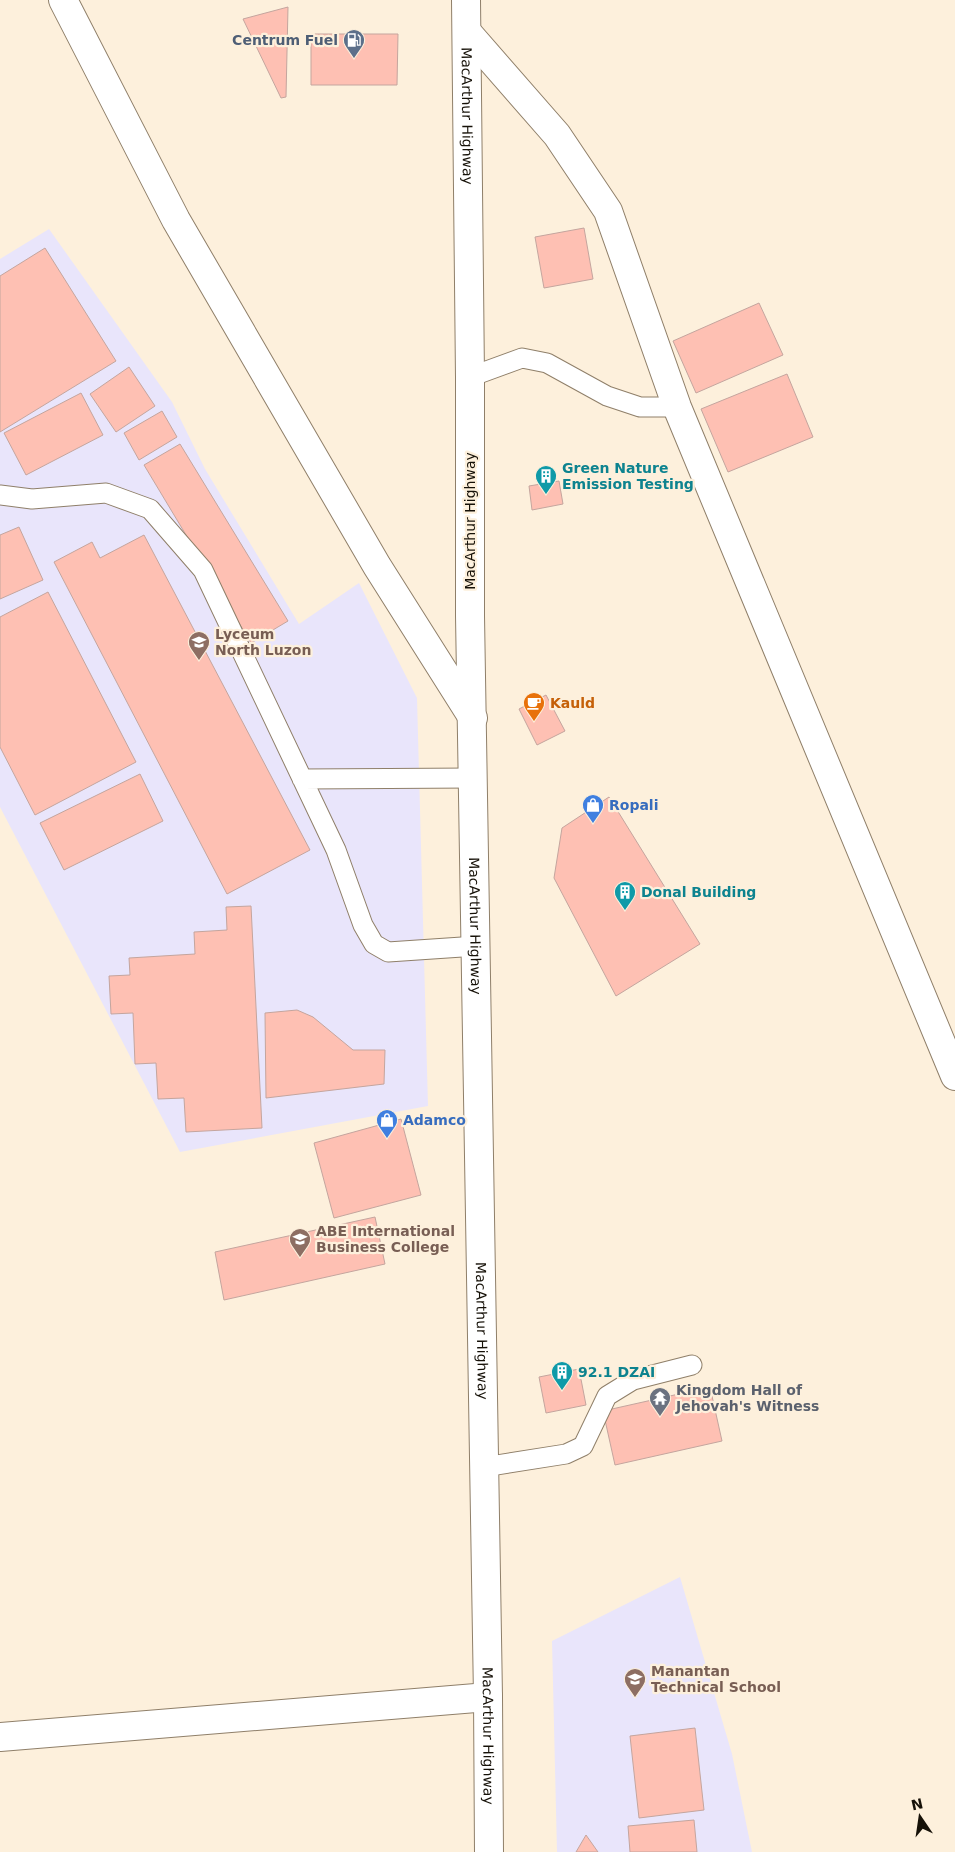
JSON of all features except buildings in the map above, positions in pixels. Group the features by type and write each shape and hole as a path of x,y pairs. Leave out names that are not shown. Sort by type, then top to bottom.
{"street":[{"path":"63,0 176,220 372,558 473,718"},
{"name":"MacArthur Highway","path":"466,0 470,377 470,616 474,778 489,1852"},
{"path":"467,32 557,135 608,211 676,407 955,1076"},
{"path":"0,1737 488,1697"}],"lane":[{"path":"470,377 522,358 548,364 607,396 640,407 676,407"},
{"path":"0,494 32,499 106,493 150,508 203,570 336,850 363,925 374,944 388,952 476,946"},
{"path":"302,779 474,778"},
{"path":"484,1467 566,1454 583,1446 607,1396 633,1380 692,1364"}],"shaded area":[{"name":"Lyceum North Luzon","path":"49,229 172,402 205,469 299,624 359,583 417,698 428,1106 180,1152 0,807 0,259"},
{"name":"Manantan Technical School","path":"680,1577 732,1754 752,1852 557,1852 552,1641"}],"place":[{"name":"Centrum Fuel","path":"354,59"},
{"name":"Green Nature Emission Testing","path":"546,495"},
{"name":"Lyceum North Luzon","path":"199,661"},
{"name":"Kauld","path":"534,722"},
{"name":"Ropali","path":"593,824"},
{"name":"Donal Building","path":"625,911"},
{"name":"Adamco","path":"387,1139"},
{"name":"ABE International Business College","path":"300,1258"},
{"name":"92.1 DZAI","path":"562,1391"},
{"name":"Kingdom Hall of Jehovah's Witness","path":"660,1417"},
{"name":"Manantan Technical School","path":"635,1698"}]}
